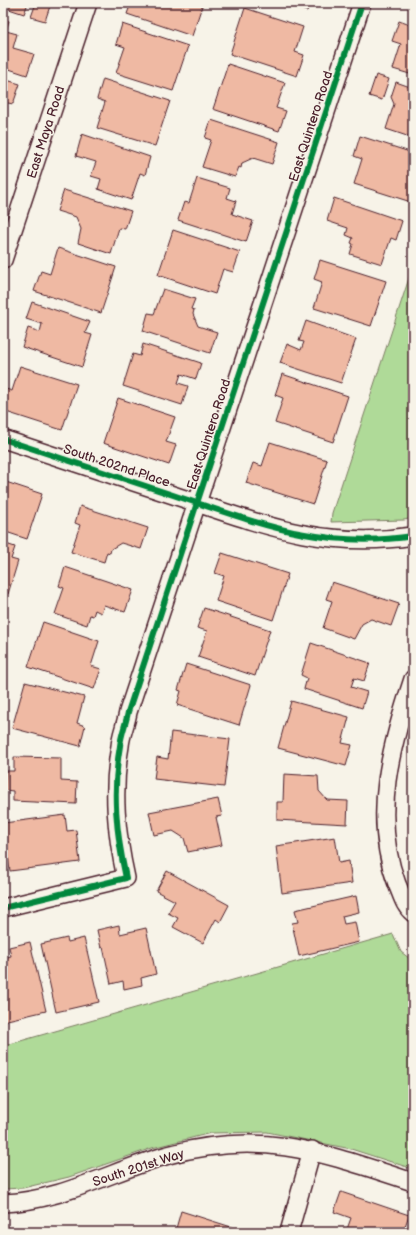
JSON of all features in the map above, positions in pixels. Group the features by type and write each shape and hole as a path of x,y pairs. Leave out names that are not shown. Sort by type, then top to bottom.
{"street":[{"name":"East Maya Road","path":"3,260 88,3"},
{"name":"East Quintero Road","path":"3,908 126,878 116,819 116,768 120,743 130,705 362,3"},
{"name":"South 202nd Place","path":"3,439 264,525 317,538 372,540 413,536"},
{"path":"413,679 390,754 385,804 386,830 392,871 406,908 413,913"},
{"name":"South 201st Way","path":"3,1202 44,1196 168,1155 212,1146 255,1143 312,1150 413,1182"},
{"path":"289,1232 312,1150"}],"green space":[{"path":"413,266 413,518 404,520 331,522 332,513"},
{"path":"393,934 401,952 413,961 413,1169 351,1149 267,1132 211,1133 152,1148 69,1177 23,1188 3,1189 3,1046"}],"building":[{"path":"3,3 28,3 24,14 3,7"},
{"path":"36,3 51,3 45,21 31,17"},
{"path":"131,3 203,3 192,36 127,14"},
{"path":"284,3 310,3 307,11"},
{"path":"245,8 303,27 295,52 304,55 297,76 230,54"},
{"path":"3,19 9,21 6,31 17,34 13,48 34,54 27,75 3,67"},
{"path":"399,21 413,26 413,75 393,69 401,44 392,41"},
{"path":"122,24 188,46 173,91 116,73 125,47 116,44"},
{"path":"228,64 285,83 276,108 286,111 279,131 213,109"},
{"path":"376,75 389,79 382,100 369,96"},
{"path":"3,79 20,84 13,104 3,102"},
{"path":"103,79 170,101 155,146 97,128 105,102 97,99"},
{"path":"396,82 413,88 413,138 386,129 394,104 391,97"},
{"path":"211,120 279,142 272,164 253,158 242,163 241,168 239,167 235,177 202,167 211,140 205,138"},
{"path":"82,134 150,157 145,175 140,173 131,200 98,189 101,179 91,176 96,162 76,156"},
{"path":"360,136 413,153 413,195 411,202 354,184 362,159 354,156"},
{"path":"197,178 230,188 227,198 236,201 232,214 253,221 246,242 178,220 184,202 189,203"},
{"path":"64,190 131,211 125,229 119,228 111,254 78,243 81,229 76,217 57,211"},
{"path":"334,198 402,221 396,240 391,238 382,264 350,254 353,238 346,235 348,228 327,221"},
{"path":"173,230 240,252 233,272 223,269 215,294 158,275"},
{"path":"58,248 116,267 101,313 34,291 41,271 50,274"},
{"path":"320,260 386,281 371,326 314,308 322,282 314,279"},
{"path":"163,289 195,299 191,309 194,310 193,314 198,326 217,332 210,353 143,331 148,313 154,314"},
{"path":"32,302 90,322 85,333 92,335 82,367 22,347 28,328 40,332 42,324 26,319"},
{"path":"306,321 356,339 341,383 280,363 287,344 301,350 304,342 299,341"},
{"path":"143,344 201,363 196,379 181,374 178,383 188,386 182,405 123,386 133,354 140,356"},
{"path":"20,366 77,384 62,430 3,411 3,388 12,391"},
{"path":"282,374 348,396 333,442 275,423 283,398 275,395"},
{"path":"118,398 175,417 166,442 176,445 169,465 103,443"},
{"path":"270,442 327,460 313,504 246,483 253,463 262,466"},
{"path":"3,481 42,494 27,539 3,531"},
{"path":"80,506 148,528 141,549 121,543 111,549 110,553 107,552 104,562 71,552 80,525 75,523"},
{"path":"3,543 15,547 11,559 18,561 8,594 3,592"},
{"path":"222,553 288,574 273,620 216,601 224,576 215,573"},
{"path":"65,567 133,590 125,612 104,605 101,613 95,610 93,616 90,615 87,625 55,614 64,588 59,586"},
{"path":"332,582 399,604 391,626 371,619 362,624 354,639 323,628 332,601 326,599"},
{"path":"204,608 270,630 255,676 198,657 207,631 197,628"},
{"path":"43,622 99,641 91,666 101,669 94,689 28,667"},
{"path":"311,643 370,663 364,681 354,678 351,687 367,692 362,708 304,689 307,678 301,675"},
{"path":"186,664 251,685 239,725 177,705 181,691 178,690"},
{"path":"25,682 84,697 77,723 85,726 80,746 12,728"},
{"path":"291,701 349,717 342,743 352,745 346,766 278,748"},
{"path":"171,732 230,739 224,787 154,779 157,757 168,759"},
{"path":"14,757 61,758 61,781 77,782 76,804 13,801 13,791 5,790 6,771 14,771"},
{"path":"284,774 318,776 319,791 327,800 348,801 347,824 277,820 277,802 283,802"},
{"path":"218,799 222,816 216,817 222,845 188,852 184,838 173,831 154,835 149,812"},
{"path":"65,815 67,831 76,830 80,862 10,871 4,823"},
{"path":"335,837 339,863 349,861 352,883 282,893 276,846"},
{"path":"167,871 229,905 220,922 216,919 203,943 173,927 178,918 168,913 175,901 156,891"},
{"path":"356,896 359,912 342,916 344,924 355,922 359,942 299,956 292,923 298,922 295,910"},
{"path":"119,925 120,934 146,928 156,974 141,978 142,985 124,989 123,981 111,984 103,947 101,948 97,930"},
{"path":"67,938 68,942 84,938 99,1002 56,1012 41,944"},
{"path":"30,942 46,1011 3,1021 3,958 11,956 9,947"},
{"path":"341,1192 409,1215 403,1232 346,1232 351,1218 334,1212"},
{"path":"181,1211 247,1232 175,1232"}],"cycle path":[{"path":"3,908 126,878 116,812 116,779 121,742 128,712 362,3"},
{"path":"3,439 262,524 291,531 319,537 349,539 380,539 413,536"}]}
